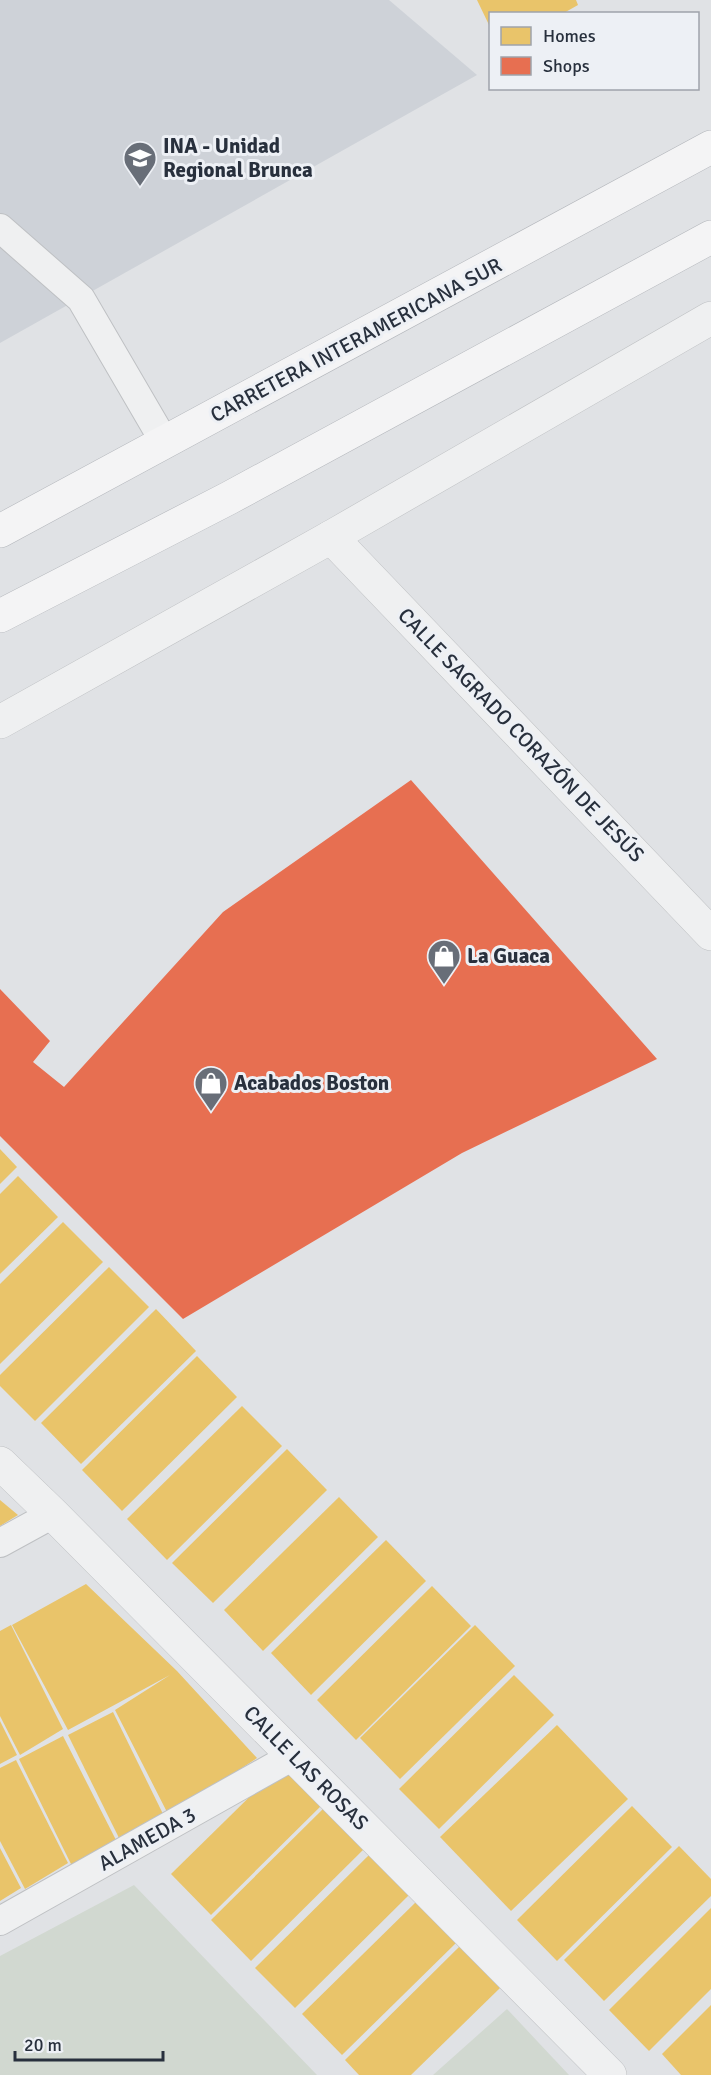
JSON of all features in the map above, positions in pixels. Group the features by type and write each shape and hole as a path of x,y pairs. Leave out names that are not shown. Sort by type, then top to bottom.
{"highway":[{"name":"CARRETERA INTERAMERICANA SUR","path":"0,531 711,147"},
{"path":"0,616 229,498 711,237"}],"street":[{"path":"0,722 331,537 711,318"},
{"name":"CALLE SAGRADO CORAZÓN DE JESÚS","path":"331,537 711,934"},
{"name":"CALLE LAS ROSAS","path":"0,1463 610,2075"}],"lane":[{"path":"0,228 81,299 165,443"},
{"path":"0,1543 53,1514"},
{"name":"ALAMEDA 3","path":"0,1921 294,1756"}],"shaded area":[{"name":"INA - Unidad Regional Brunca","path":"0,0 389,0 477,75 0,343"},
{"path":"134,1885 317,2075 0,2075 0,1956"},
{"path":"507,2009 569,2075 433,2075"}],"building: Homes":[{"path":"477,0 576,0 578,5 566,12 489,12 489,25"},
{"path":"0,1149 17,1167 0,1184"},
{"path":"18,1176 58,1217 0,1274 0,1194"},
{"path":"63,1222 103,1262 0,1364 0,1284"},
{"path":"109,1267 149,1307 35,1421 0,1386 0,1375"},
{"path":"156,1309 196,1351 81,1464 41,1423"},
{"path":"197,1356 237,1397 122,1511 82,1470"},
{"path":"242,1406 282,1446 167,1560 127,1519"},
{"path":"287,1449 327,1490 213,1603 172,1563"},
{"path":"339,1497 378,1537 263,1651 224,1610"},
{"path":"0,1500 18,1515 0,1526"},
{"path":"386,1540 426,1581 311,1695 271,1653"},
{"path":"86,1584 177,1671 257,1758 169,1816 115,1710 170,1675 68,1730 12,1625"},
{"path":"432,1586 471,1626 356,1740 317,1700"},
{"path":"11,1625 63,1729 20,1755 0,1716 0,1631"},
{"path":"475,1625 515,1666 400,1779 360,1738"},
{"path":"514,1675 554,1715 439,1829 399,1789"},
{"path":"113,1712 164,1816 121,1842 68,1735"},
{"path":"0,1721 17,1755 0,1764"},
{"path":"557,1725 628,1799 511,1911 440,1837"},
{"path":"63,1736 116,1840 72,1866 19,1759"},
{"path":"16,1760 68,1863 25,1889 0,1841 0,1768"},
{"path":"286,1761 326,1801 211,1915 171,1874"},
{"path":"326,1806 366,1847 251,1961 211,1920"},
{"path":"632,1806 672,1847 557,1961 517,1920"},
{"path":"679,1846 711,1879 711,1896 604,2001 564,1960"},
{"path":"0,1848 21,1888 0,1901"},
{"path":"370,1854 410,1894 295,2008 255,1968"},
{"path":"417,1901 457,1942 342,2055 302,2014"},
{"path":"711,1908 711,1989 649,2051 609,2010"},
{"path":"460,1946 500,1988 411,2075 359,2075 345,2060"},
{"path":"711,2005 711,2075 681,2075 662,2054"}],"building: Shops":[{"path":"411,780 657,1059 462,1153 183,1319 0,1136 0,989 50,1041 33,1062 64,1087 223,912"}],"place":[{"name":"INA - Unidad Regional Brunca","path":"140,187"},
{"name":"La Guaca","path":"444,985"},
{"name":"Acabados Boston","path":"211,1112"}]}
